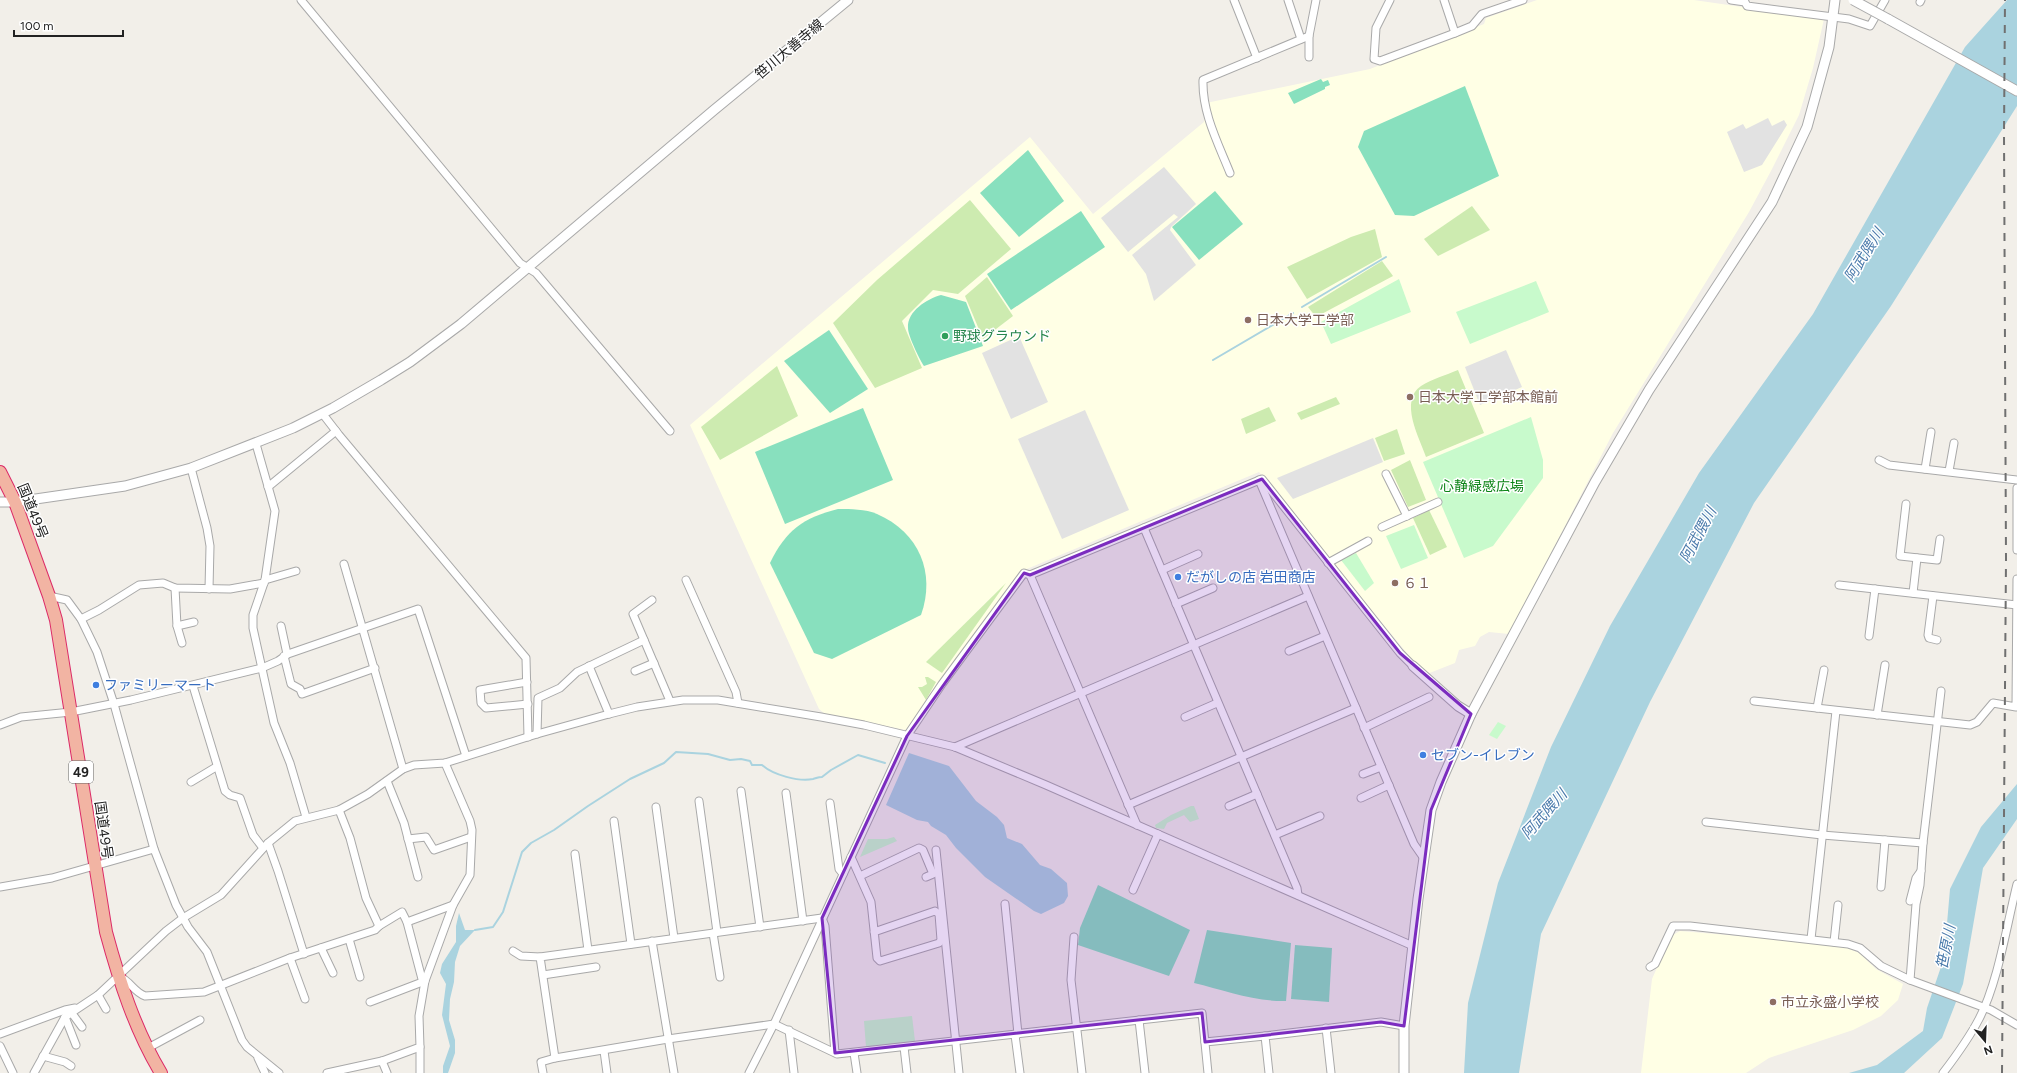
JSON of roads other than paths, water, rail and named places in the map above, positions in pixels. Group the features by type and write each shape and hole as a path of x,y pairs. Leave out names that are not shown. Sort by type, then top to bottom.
{"highway":[{"name":"国道49号","path":"0,472 15,502 49,596 58,627 94,865 106,932 119,976 148,1048 161,1073"}],"street":[{"path":"301,0 520,263 536,273 670,432"},
{"name":"笹川大善寺線","path":"0,502 15,502 125,486 191,468 256,444 322,413 356,395 410,362 461,324 526,267 848,0"},
{"path":"1234,0 1257,58"},
{"path":"1288,0 1301,39"},
{"path":"1309,57 1310,36 1316,0"},
{"path":"1390,0 1376,28 1374,59 1380,61 1472,26 1482,14 1523,0"},
{"path":"1444,0 1455,33"},
{"path":"1731,0 1745,1 1747,6 1849,19 1870,26 1885,0"},
{"path":"1404,1073 1404,1026 1423,857 1431,810 1440,782 1471,714 1595,482 1653,384 1772,202 1807,128 1824,70 1835,0"},
{"path":"1853,0 2017,91"},
{"path":"1230,173 1208,117 1203,97 1203,80 1310,36"},
{"path":"322,413 526,658 528,737"},
{"path":"268,487 336,431"},
{"path":"1926,469 1931,432"},
{"path":"1950,471 1954,443"},
{"path":"256,444 275,516 264,582 252,621 274,723 290,763 306,817"},
{"path":"1879,460 1889,465 2017,480"},
{"path":"191,468 208,528 210,546 209,590"},
{"path":"1386,474 1407,516"},
{"path":"749,1073 774,1024 907,736 942,684 1024,573 1030,575 1262,479 1400,653 1458,706 1471,714"},
{"path":"1259,480 1414,844 1423,857"},
{"path":"2017,488 2017,550"},
{"path":"1382,527 1438,502"},
{"path":"1906,504 1900,556 1937,560 1940,539"},
{"path":"1144,528 1257,794 1276,835 1297,888 1298,895"},
{"path":"1328,563 1368,541"},
{"path":"1162,570 1198,554"},
{"path":"1913,593 1917,558"},
{"path":"344,564 403,769"},
{"path":"81,619 99,610 139,585 163,583 175,588 209,590 230,589 264,582 296,572"},
{"path":"1030,575 1137,824"},
{"path":"1754,701 1970,725 1977,722 1993,703 2016,708 2017,579"},
{"path":"686,580 736,692 738,703"},
{"path":"1839,585 2017,605"},
{"path":"175,588 177,626 182,643"},
{"path":"1176,604 1213,588"},
{"path":"1869,636 1875,589"},
{"path":"49,596 68,600 81,619 97,652 114,704 154,849 183,918 207,952 242,1040 257,1056 279,1073"},
{"path":"955,747 1080,692 1308,596"},
{"path":"1933,596 1928,635 1929,638 1937,640"},
{"path":"652,600 633,614 670,701"},
{"path":"0,724 21,717 71,712 114,704 262,668 278,661 286,655 418,609 466,756"},
{"path":"177,626 194,622"},
{"path":"281,626 290,684 300,689 302,694 375,668"},
{"path":"1289,651 1325,636"},
{"path":"537,734 538,698 560,688 577,672 644,640"},
{"path":"635,671 654,663"},
{"path":"1877,715 1885,664"},
{"path":"589,666 609,714"},
{"path":"1817,708 1824,670"},
{"path":"527,682 480,690 481,703 486,708 528,704"},
{"path":"192,686 216,767 226,793 240,798 252,835 265,845 278,870 304,954"},
{"path":"1912,981 1916,904 1922,871 1923,843 1941,691"},
{"path":"1364,728 1429,697"},
{"path":"34,1073 71,1012 98,995 146,949 183,918 221,895 265,845 288,825 306,817 339,810 387,782 403,769 426,763 445,762 609,714 670,701 699,700 738,703 864,725 955,747 1137,824 1413,946"},
{"path":"1185,717 1218,703"},
{"path":"1128,805 1242,758 1356,708"},
{"path":"1811,938 1836,711"},
{"path":"420,1073 419,1016 425,981 453,904 470,874 470,821 445,762"},
{"path":"191,782 216,767"},
{"path":"1363,774 1381,767"},
{"path":"387,782 404,823 418,877"},
{"path":"1361,798 1389,785"},
{"path":"741,791 760,927"},
{"path":"786,793 803,921"},
{"path":"1229,806 1257,794"},
{"path":"699,801 720,977"},
{"path":"830,803 839,869 844,874"},
{"path":"656,807 674,938"},
{"path":"339,810 350,838 366,898 379,926"},
{"path":"1276,835 1320,816"},
{"path":"614,822 631,944"},
{"path":"1706,822 1822,835 1923,843"},
{"path":"1133,890 1158,834"},
{"path":"408,839 426,837 434,850 471,837"},
{"path":"1881,887 1885,840"},
{"path":"860,876 919,848 923,850 933,874 926,877"},
{"path":"0,888 52,878 154,849"},
{"path":"936,850 959,1073"},
{"path":"575,854 588,950"},
{"path":"851,857 871,902 876,958 880,961 939,944 941,940 938,914 935,911 874,932"},
{"path":"1910,901 1916,878 1922,871"},
{"path":"1943,1073 1964,1044 1982,1007 1998,966 2017,884"},
{"path":"407,922 453,904"},
{"path":"1005,904 1020,1073"},
{"path":"1834,942 1838,905"},
{"path":"119,976 128,980 139,993 153,996 191,994 220,986 290,958 375,930 402,912 407,922 422,979 425,981"},
{"path":"513,951 521,956 540,957 822,918"},
{"path":"822,918 825,926 835,1053"},
{"path":"1650,967 1655,964 1673,926 1690,926 1811,938 1860,948 1881,966 1912,981 1999,1013 2017,1025"},
{"path":"1074,937 1071,980 1082,1073"},
{"path":"349,938 360,977"},
{"path":"652,941 674,1073"},
{"path":"321,948 333,973"},
{"path":"540,957 555,1058"},
{"path":"290,958 305,999"},
{"path":"543,975 596,967"},
{"path":"370,1002 425,981"},
{"path":"98,995 106,1009"},
{"path":"0,1034 65,1010 71,1012 82,1027"},
{"path":"71,1012 76,1045"},
{"path":"543,1073 541,1062 555,1058 668,1038 774,1024 835,1053 854,1053 1202,1013 1208,1073"},
{"path":"148,1048 200,1020"},
{"path":"1139,1020 1146,1073"},
{"path":"1205,1042 1381,1022 1404,1026"},
{"path":"1326,1028 1331,1073"},
{"path":"789,1030 794,1073"},
{"path":"1265,1036 1269,1073"},
{"path":"0,1046 14,1073"},
{"path":"327,1073 382,1061 420,1047"},
{"path":"904,1047 907,1073"},
{"path":"604,1050 607,1073"},
{"path":"854,1053 857,1073"},
{"path":"43,1056 65,1062 71,1066"},
{"path":"257,1056 265,1073"},
{"path":"382,1061 387,1073"}],"water":[{"name":"阿武隈川","path":"2007,0 2017,0 2017,106 1891,306 1754,503 1650,702 1541,934 1519,1073 1464,1073 1468,1003 1498,883 1551,747 1610,626 1699,473 1813,314 1965,47"},
{"path":"909,753 949,766 976,801 997,817 1004,825 1007,838 1022,844 1040,865 1051,869 1067,883 1068,896 1064,903 1041,914 1034,911 985,877 956,848 946,835 931,826 928,822 917,820 886,805"},
{"name":"笹原川","path":"2017,784 2017,819 1983,868 1963,984 1942,1038 1904,1073 1849,1073 1877,1065 1923,1031 1927,1008 1944,958 1950,889 1981,827"},
{"path":"459,913 465,930 475,930 460,946 455,962 449,1020 455,1040 455,1053 448,1073 443,1073 443,1066 450,1046 442,1015 446,984 440,973 442,964 456,942 456,926"}],"waterway":[{"path":"1302,307 1386,257"},
{"path":"1213,360 1293,313"},
{"path":"475,930 493,927 503,912 522,852 531,843 554,830 630,779 664,763 676,752 708,754 730,760 741,759 750,761 752,765 762,765 779,775 794,779 807,780 822,777 831,770 858,755 885,763"}],"railway":[{"path":"2002,1073 2006,559 2004,134 2005,0"}],"place":[{"name":"日本大学工学部","path":"1248,320"},
{"name":"野球グラウンド","path":"945,336"},
{"name":"日本大学工学部本館前","path":"1410,397"},
{"name":"だがしの店 岩田商店","path":"1178,577"},
{"name":"６１","path":"1395,583"},
{"name":"ファミリーマート","path":"96,685"},
{"name":"セブン-イレブン","path":"1423,755"},
{"name":"市立永盛小学校","path":"1773,1002"}],"park label":[{"name":"心静緑感広場","path":"1482,486"}]}
